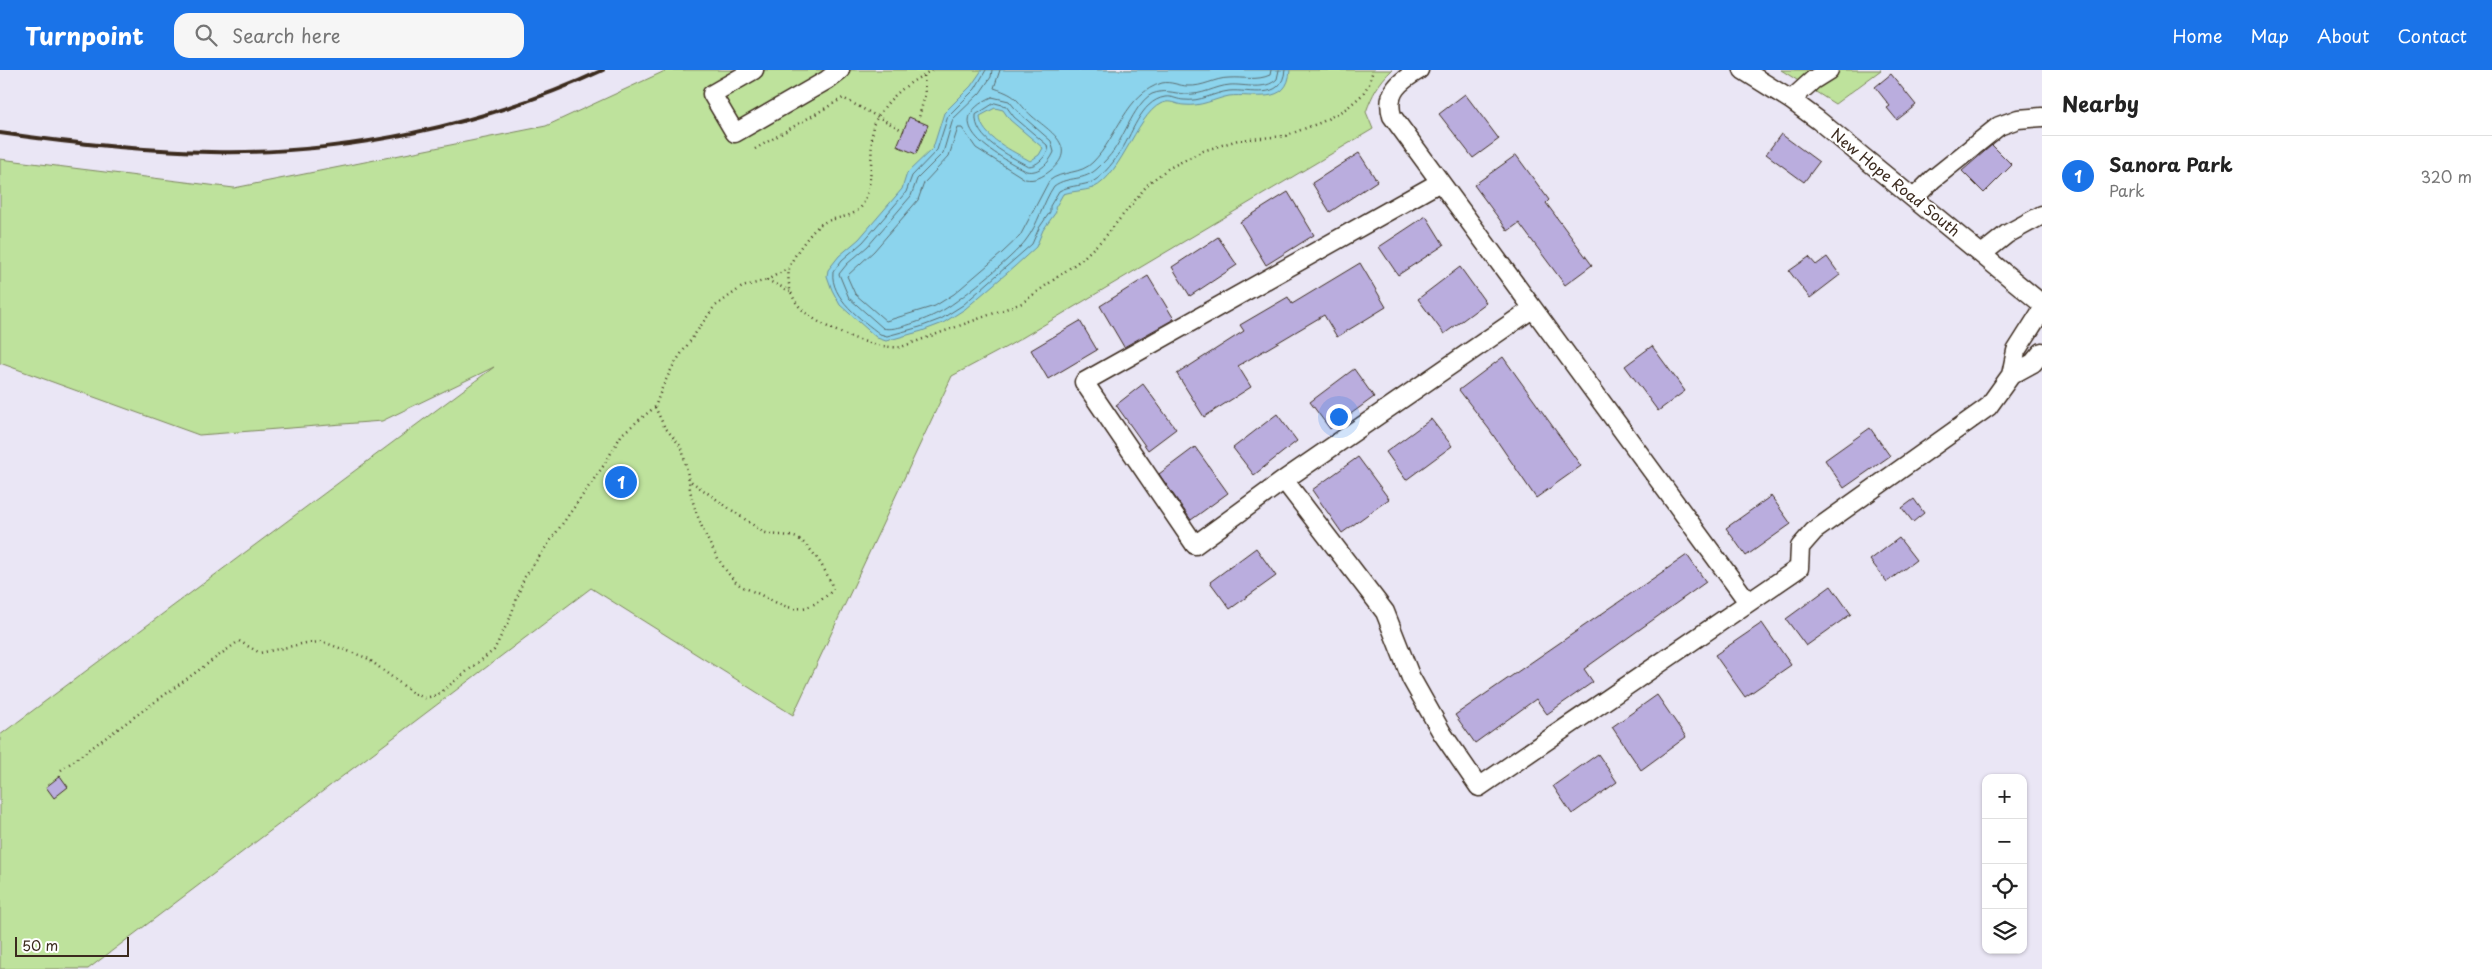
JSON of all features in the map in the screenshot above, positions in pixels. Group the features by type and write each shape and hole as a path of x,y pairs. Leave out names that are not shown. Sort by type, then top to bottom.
{"street":[{"path":"754,70 712,94 735,133 827,80 840,70"},
{"path":"1419,70 1397,85 1392,93 1390,108 1392,116 1748,602"},
{"name":"New Hope Road South","path":"1743,70 1791,100 1914,198 2042,304"},
{"path":"1791,100 1813,80 1829,70"},
{"path":"1914,198 1933,179 1999,126 2018,119 2042,118"},
{"path":"1440,182 1084,382 1195,545 1284,480 1532,309"},
{"path":"1982,254 2007,234 2042,215"},
{"path":"1284,480 1386,612 1411,678 1442,733 1479,787 1799,568 1800,547 1814,531 1988,407 2011,375 2016,351 2042,310"},
{"path":"2011,375 2033,363 2042,352"}],"path":[{"path":"61,770 240,641 260,653 306,643 323,642 340,646 378,665 413,693 425,698 438,695 494,650 510,618 524,578 604,465 622,434 656,407 662,388 674,364 714,307 742,287 767,280 789,268 806,240 822,223 858,211 863,204 868,188 873,125 877,117 885,104 932,70"},
{"path":"789,268 790,291 798,306 831,328 860,340 891,348 901,347 1022,303 1082,259 1105,237 1128,206 1149,184 1169,168 1203,151 1238,140 1285,136 1322,122 1347,108 1362,95 1369,84 1373,70"},
{"path":"918,121 926,95 924,74"},
{"path":"755,149 843,98 904,131"},
{"path":"767,280 790,291"},
{"path":"656,407 664,426 682,448 689,480 689,491 695,511 718,555 738,583 790,609 800,609 823,599 833,590 828,576 803,541 794,537 772,536 763,532 689,480"}],"green space":[{"path":"667,70 1392,70 1376,89 1366,112 1373,129 1010,345 952,376 793,715 591,588 88,969 0,969 0,735 494,367 382,421 199,435 0,363 0,159 234,188 546,126"},
{"path":"1781,70 1881,70 1835,104"}],"water":[{"path":"982,70 1290,70 1288,82 1276,94 1268,96 1229,96 1202,104 1190,105 1166,102 1156,106 1147,115 1113,170 1104,181 1093,188 1063,194 1055,208 1056,212 1043,230 1036,247 965,309 943,323 922,331 886,341 877,338 840,305 827,276 828,270 839,256 859,239 902,189 907,173 933,148 944,113 971,86","holes":["995,108 1003,110 1010,120 1043,148 1039,155 1030,161 999,143 986,131 982,124 980,116"]}],"building":[{"path":"1891,74 1916,105 1897,120 1887,108 1890,106 1875,87"},
{"path":"1465,94 1499,139 1473,158 1439,114"},
{"path":"909,117 928,125 916,154 897,146"},
{"path":"1781,134 1819,162 1804,182 1766,154"},
{"path":"1992,145 2012,165 1984,193 1962,171"},
{"path":"1359,153 1377,181 1330,212 1312,183"},
{"path":"1516,155 1549,200 1546,203 1592,265 1565,285 1519,223 1508,231 1474,185"},
{"path":"1288,192 1314,235 1266,265 1240,222"},
{"path":"1426,216 1444,245 1398,275 1379,247"},
{"path":"1218,237 1237,265 1190,296 1172,267"},
{"path":"1809,257 1816,265 1827,257 1840,275 1810,298 1789,271"},
{"path":"1360,263 1386,307 1337,337 1324,315 1238,366 1251,387 1204,417 1177,374 1244,331 1240,325 1288,297 1292,304"},
{"path":"1460,267 1486,303 1444,334 1418,299"},
{"path":"1148,276 1174,319 1124,347 1100,306"},
{"path":"1080,321 1097,350 1048,379 1031,350"},
{"path":"1652,346 1685,391 1658,411 1625,366"},
{"path":"1503,357 1581,466 1536,498 1489,429 1459,390"},
{"path":"1354,369 1374,397 1330,429 1310,402"},
{"path":"1143,384 1176,429 1148,450 1116,405"},
{"path":"1277,414 1297,441 1254,475 1233,448"},
{"path":"1431,419 1452,446 1406,480 1386,452"},
{"path":"1870,428 1890,456 1844,488 1825,460"},
{"path":"1195,447 1228,493 1191,520 1159,474"},
{"path":"1358,457 1389,499 1342,533 1312,490"},
{"path":"1771,496 1791,524 1746,556 1726,528"},
{"path":"1914,499 1924,513 1913,522 1902,508"},
{"path":"1899,538 1916,560 1887,582 1870,560"},
{"path":"1256,548 1276,576 1230,609 1210,582"},
{"path":"1687,555 1706,582 1584,669 1593,682 1547,714 1536,699 1475,743 1455,715"},
{"path":"1831,586 1851,614 1806,646 1786,619"},
{"path":"1762,623 1791,665 1745,697 1715,655"},
{"path":"1657,695 1686,737 1641,770 1612,727"},
{"path":"1598,754 1617,782 1572,814 1553,786"},
{"path":"60,776 68,787 54,798 46,787"}],"railway":[{"path":"0,133 158,150 261,152 311,148 412,133 461,121 510,107 557,90 603,70"}],"place":[{"name":"Sanora Park","path":"621,482"}]}
